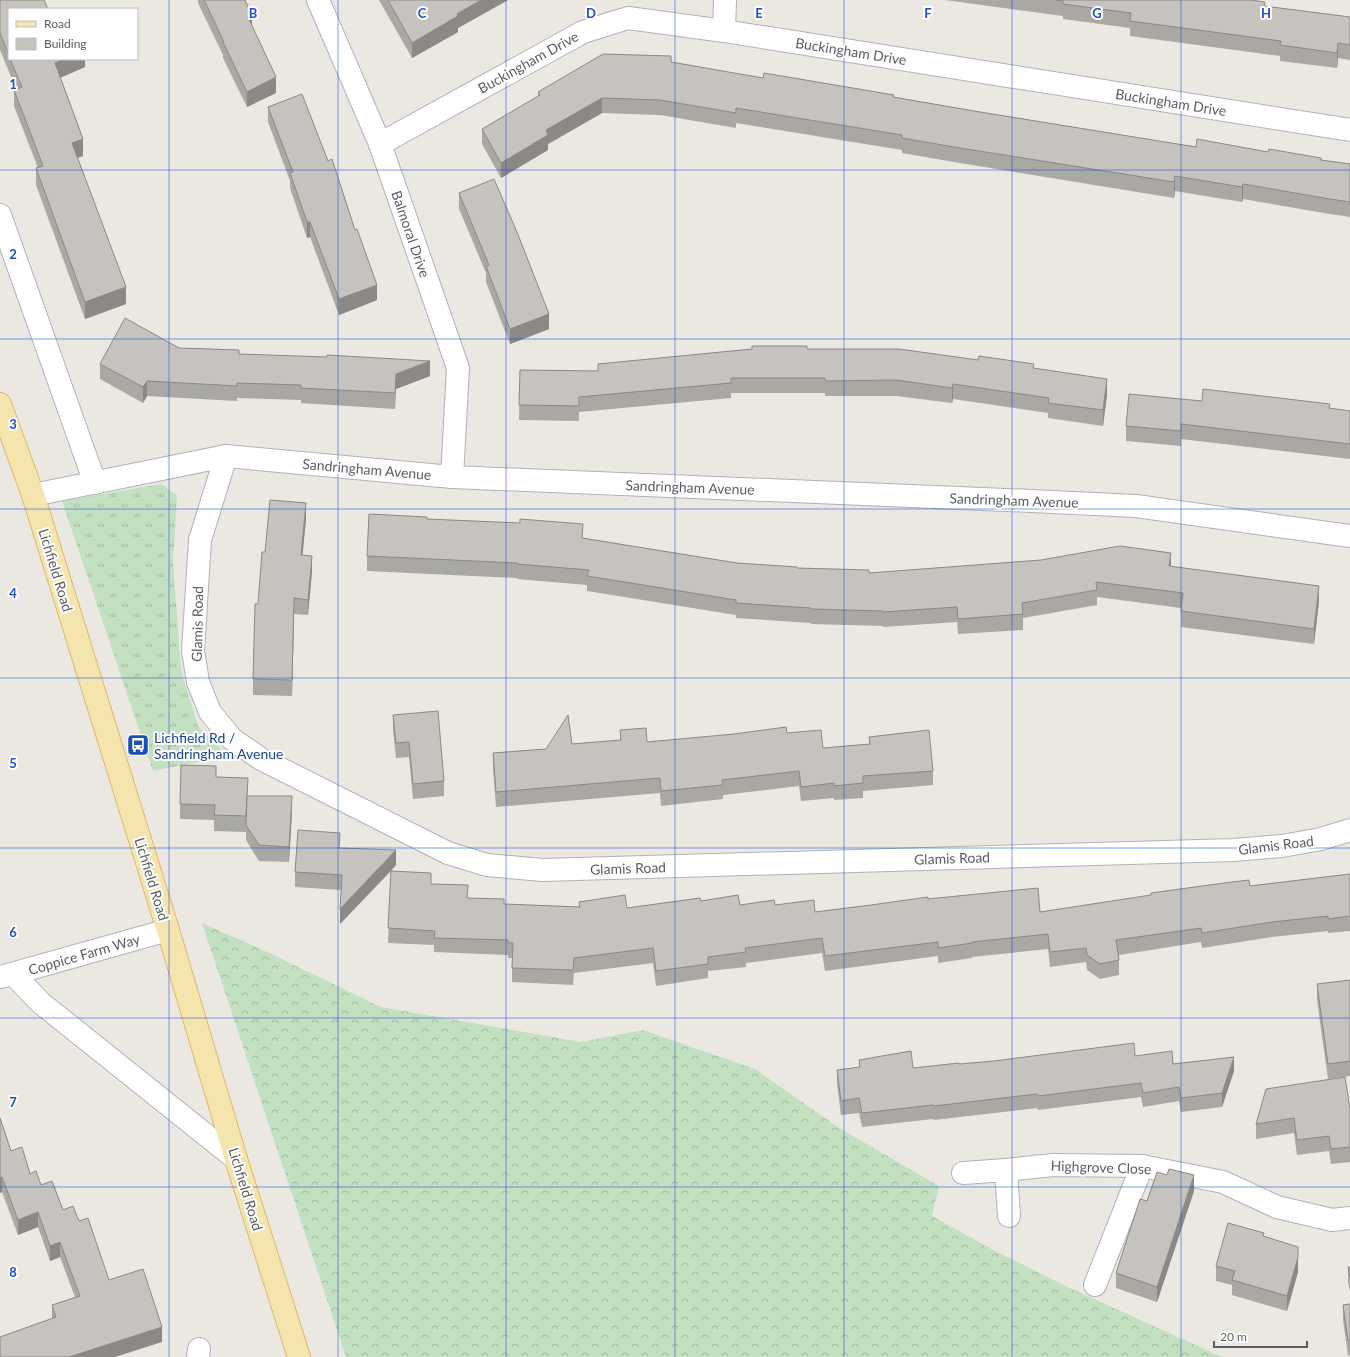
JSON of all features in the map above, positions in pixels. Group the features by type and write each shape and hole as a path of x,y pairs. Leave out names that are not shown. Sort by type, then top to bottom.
{"main road":[{"name":"Lichfield Road","path":"0,404 33,495 168,930 236,1159 299,1357"}],"street":[{"name":"Balmoral Drive","path":"318,0 380,144 458,368 452,477"},
{"path":"724,32 725,0"},
{"name":"Buckingham Drive","path":"380,144 582,32 628,18 1350,130"},
{"path":"0,215 95,483"},
{"name":"Sandringham Avenue","path":"33,495 226,456 452,477 1032,500 1136,506 1350,536"},
{"name":"Glamis Road","path":"226,456 200,540 193,651 198,682 210,712 232,739 260,759 448,853 487,865 543,870 1234,850 1282,846 1321,839 1350,830"},
{"name":"Coppice Farm Way","path":"6,976 168,930"},
{"path":"6,976 236,1159"},
{"name":"Highgrove Close","path":"963,1173 1054,1165 1142,1166 1223,1182 1277,1208 1332,1220 1350,1218"},
{"path":"1095,1285 1142,1166"},
{"path":"1006,1170 1009,1216"}],"green space":[{"path":"161,484 177,495 173,563 181,671 198,726 227,756 153,771 62,501"},
{"path":"202,923 261,949 381,1007 581,1042 643,1030 755,1069 839,1128 939,1186 932,1216 993,1250 1072,1289 1222,1357 346,1357"}],"building":[{"path":"0,0 44,0 48,8 8,8 8,53 0,33"},
{"path":"204,0 245,0 252,15 248,17 276,77 247,92"},
{"path":"388,0 481,0 457,14 458,16 412,43"},
{"path":"1056,0 1252,0 1265,2 1264,6 1350,17 1350,45 1338,43 1337,53 1280,45 1281,41 1130,21 1131,13 1063,4 1063,1"},
{"path":"603,54 671,56 671,62 763,78 764,73 894,95 893,97 980,112 1196,147 1197,139 1268,152 1269,149 1321,158 1321,160 1350,164 1350,202 1243,184 1242,187 1175,176 1174,182 954,147 902,138 902,135 736,108 736,113 660,100 602,98 546,130 548,135 501,163 482,129 540,95 538,92"},
{"path":"10,60 62,60 55,63 83,139 72,143 126,287 85,302 36,168 43,166 14,90 22,87"},
{"path":"302,94 328,161 332,159 355,230 357,229 377,285 339,299 310,222 307,222 290,173 293,172 268,107"},
{"path":"494,179 517,232 549,314 510,329 486,266 489,265 459,193"},
{"path":"125,318 179,348 239,350 239,354 327,357 327,355 430,361 396,374 395,393 301,388 301,385 237,383 237,386 147,381 143,387 100,364"},
{"path":"752,346 807,346 807,349 899,349 978,360 979,356 1034,364 1033,368 1107,379 1103,410 1048,403 1049,398 953,384 952,388 896,380 825,381 825,378 731,378 731,383 579,397 579,406 519,405 520,370 598,371 598,364 752,349"},
{"path":"1203,389 1330,404 1329,408 1350,411 1350,444 1181,424 1181,431 1126,426 1129,394 1202,401"},
{"path":"270,500 306,503 301,555 312,556 308,600 294,598 292,680 253,679 255,604 258,604 262,552 265,552"},
{"path":"369,514 427,517 427,519 520,523 520,519 583,524 582,538 737,563 797,568 869,570 869,573 1041,560 1120,546 1171,553 1169,566 1319,586 1314,629 1181,611 1183,593 1096,582 1097,590 1022,603 1023,614 958,619 957,607 883,612 811,609 736,603 736,600 587,576 589,570 517,563 367,556"},
{"path":"438,711 444,781 413,784 409,742 396,743 393,715"},
{"path":"568,715 572,744 621,740 620,730 646,728 647,742 734,734 786,727 787,733 821,730 823,748 870,744 869,737 929,730 933,771 863,776 863,783 834,786 834,783 801,787 799,771 722,780 723,785 661,791 660,778 496,792 493,753 546,749"},
{"path":"181,765 216,766 216,777 248,778 246,816 214,815 215,805 180,804"},
{"path":"247,796 292,796 289,847 259,845 246,825"},
{"path":"298,830 340,833 339,848 396,850 340,909 342,875 295,872"},
{"path":"391,871 431,873 431,884 468,885 467,898 504,899 504,904 580,907 579,902 625,895 627,908 700,898 701,901 738,895 740,905 774,900 775,905 814,900 815,912 928,897 928,899 1038,888 1040,912 1151,895 1151,893 1224,883 1249,880 1250,886 1350,874 1350,916 1328,919 1328,916 1272,922 1202,933 1201,928 1116,940 1119,960 1100,964 1087,955 1086,948 1050,952 1048,934 972,942 938,948 938,942 825,956 822,938 745,948 746,952 708,957 708,964 656,971 653,948 574,958 573,970 512,968 513,943 508,943 508,940 434,938 435,931 388,928"},
{"path":"1350,980 1350,1061 1328,1064 1317,984"},
{"path":"1134,1043 1135,1056 1172,1051 1173,1064 1234,1057 1222,1093 1181,1098 1179,1087 1143,1093 1141,1083 1038,1096 1037,1094 862,1113 859,1098 841,1101 837,1070 860,1067 859,1060 911,1051 913,1068 994,1061"},
{"path":"1345,1077 1350,1109 1350,1147 1331,1149 1329,1136 1297,1140 1294,1118 1256,1124 1266,1089"},
{"path":"0,1118 11,1151 22,1147 30,1174 36,1171 41,1185 52,1181 63,1210 73,1206 79,1221 88,1218 109,1280 143,1269 162,1327 69,1357 0,1357 0,1337 56,1317 52,1305 80,1296 60,1242 50,1246 38,1212 18,1220 2,1177 0,1178"},
{"path":"1169,1169 1194,1175 1157,1287 1116,1273 1140,1199 1147,1201 1157,1172 1167,1175"},
{"path":"1228,1223 1264,1233 1263,1236 1298,1247 1298,1257 1287,1296 1232,1280 1235,1271 1216,1266"},
{"path":"1350,1304 1350,1340 1348,1340 1343,1305"}],"place":[{"name":"Lichfield Rd / Sandringham Avenue","path":"138,745"}]}
